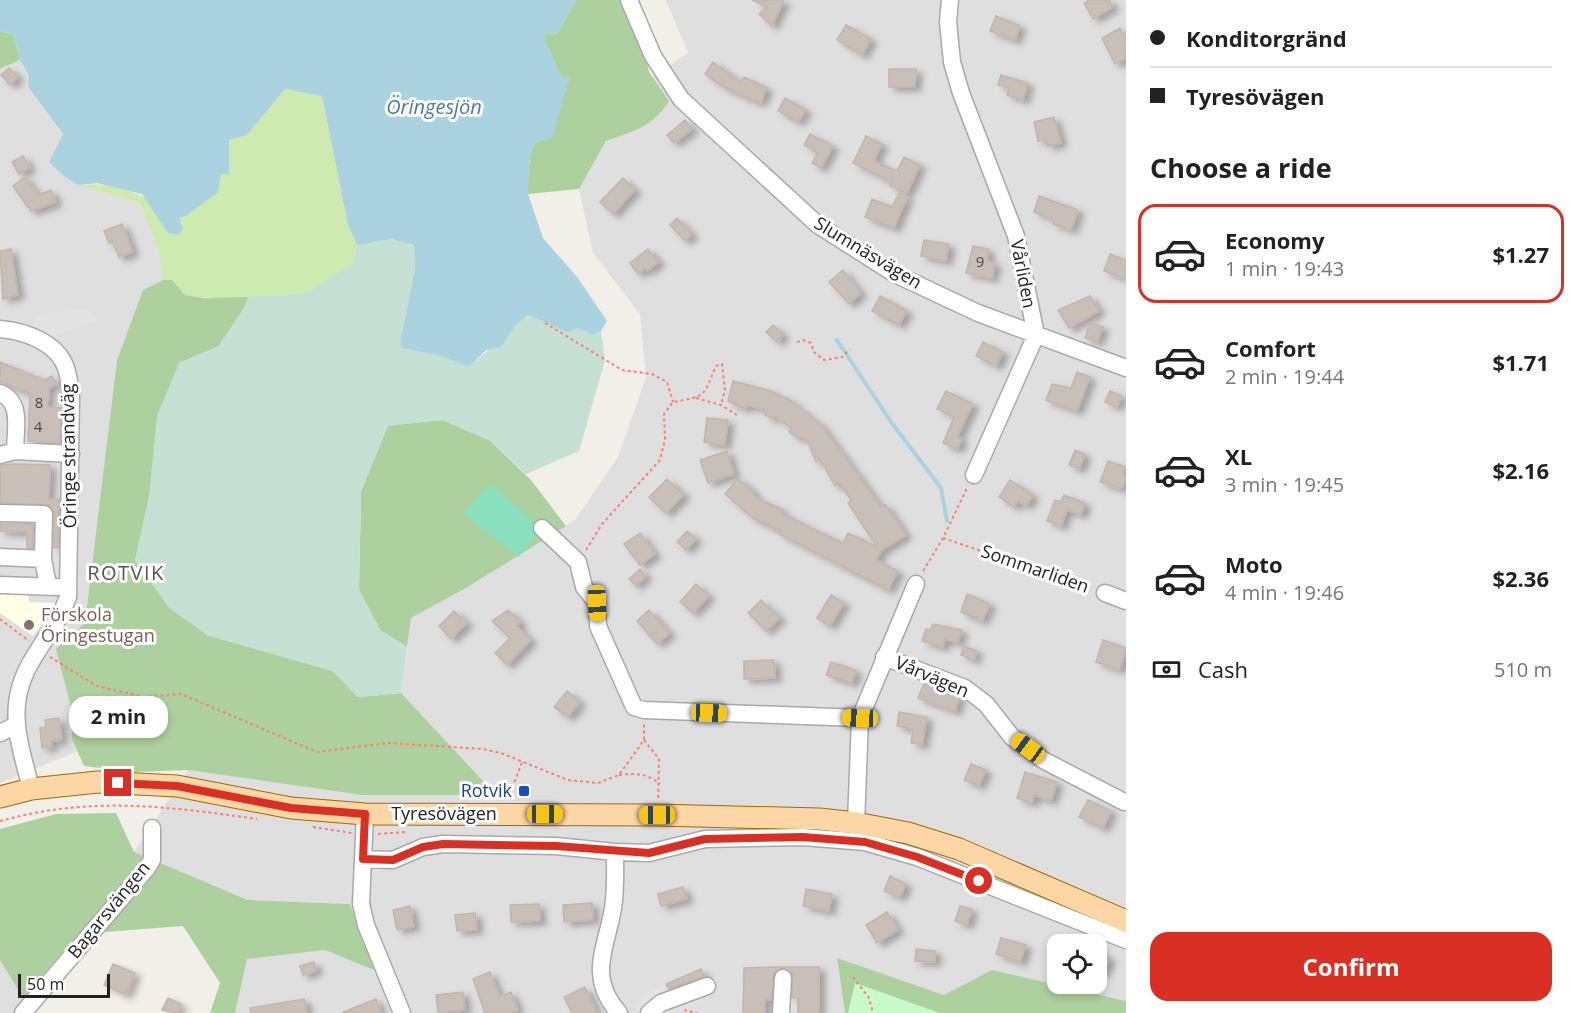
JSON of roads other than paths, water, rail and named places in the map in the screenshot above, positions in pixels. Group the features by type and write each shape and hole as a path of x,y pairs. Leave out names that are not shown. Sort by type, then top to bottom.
{"main road":[{"name":"Tyresövägen","path":"0,797 31,789 98,782 177,786 365,824 657,815 819,819 856,823 908,832 959,849 1126,921"}],"street":[{"name":"Slumnäsvägen","path":"629,0 653,56 681,99 818,225 895,274 978,313 1126,368"},
{"name":"Vårliden","path":"950,0 948,22 952,62 961,93 1016,236 1036,335"},
{"name":"Öringe strandväg","path":"0,329 19,331 36,337 66,366 71,396 68,589 64,608 20,683 15,702 16,725 31,789"},
{"path":"974,476 1036,335"},
{"path":"0,393 10,397 15,404 7,453 71,454"},
{"name":"Öringe strandväg","path":"0,513 44,514 43,559 48,586"},
{"path":"542,528 578,562 584,587 597,603 598,626 634,707 644,710 860,718"},
{"path":"0,557 43,559"},
{"name":"Vårvägen","path":"856,823 860,718 916,584"},
{"path":"0,585 48,586 68,589"},
{"name":"Sommarliden","path":"1105,593 1126,601"},
{"name":"Vårvägen","path":"884,657 965,688 986,704 1012,737 1035,754 1124,802"},
{"path":"0,733 16,725"},
{"path":"365,824 361,904 366,925 402,1013"},
{"name":"Bagarsvängen","path":"23,1013 147,868 152,860 152,828"},
{"path":"363,859 393,860 423,847 443,844 556,846 649,853 705,839 803,837 865,842 917,857 1126,940"},
{"path":"615,852 613,910 602,946 601,963 606,992 619,1013"},
{"path":"781,1013 783,978"},
{"path":"649,1013 661,1004 707,986"}],"water":[{"name":"Öringesjön","path":"0,0 576,0 557,34 543,34 561,76 569,79 552,138 534,144 529,164 528,194 543,238 578,278 607,321 601,331 592,335 578,328 568,333 528,315 514,327 501,347 486,350 469,367 437,355 401,348 401,337 415,269 414,245 391,239 357,245 348,225 322,96 285,89 247,135 229,140 229,175 221,174 218,192 186,216 179,218 183,229 179,235 168,233 142,194 97,183 78,185 65,177 49,162 63,134 28,87 29,76 20,60 13,34 0,31"}],"waterway":[{"path":"837,340 891,422 941,488 947,521"}],"place":[{"name":"Förskola Öringestugan","path":"29,625"},
{"name":"Rotvik","path":"524,791"}],"district":[{"name":"ROTVIK","path":"126,573"}]}
